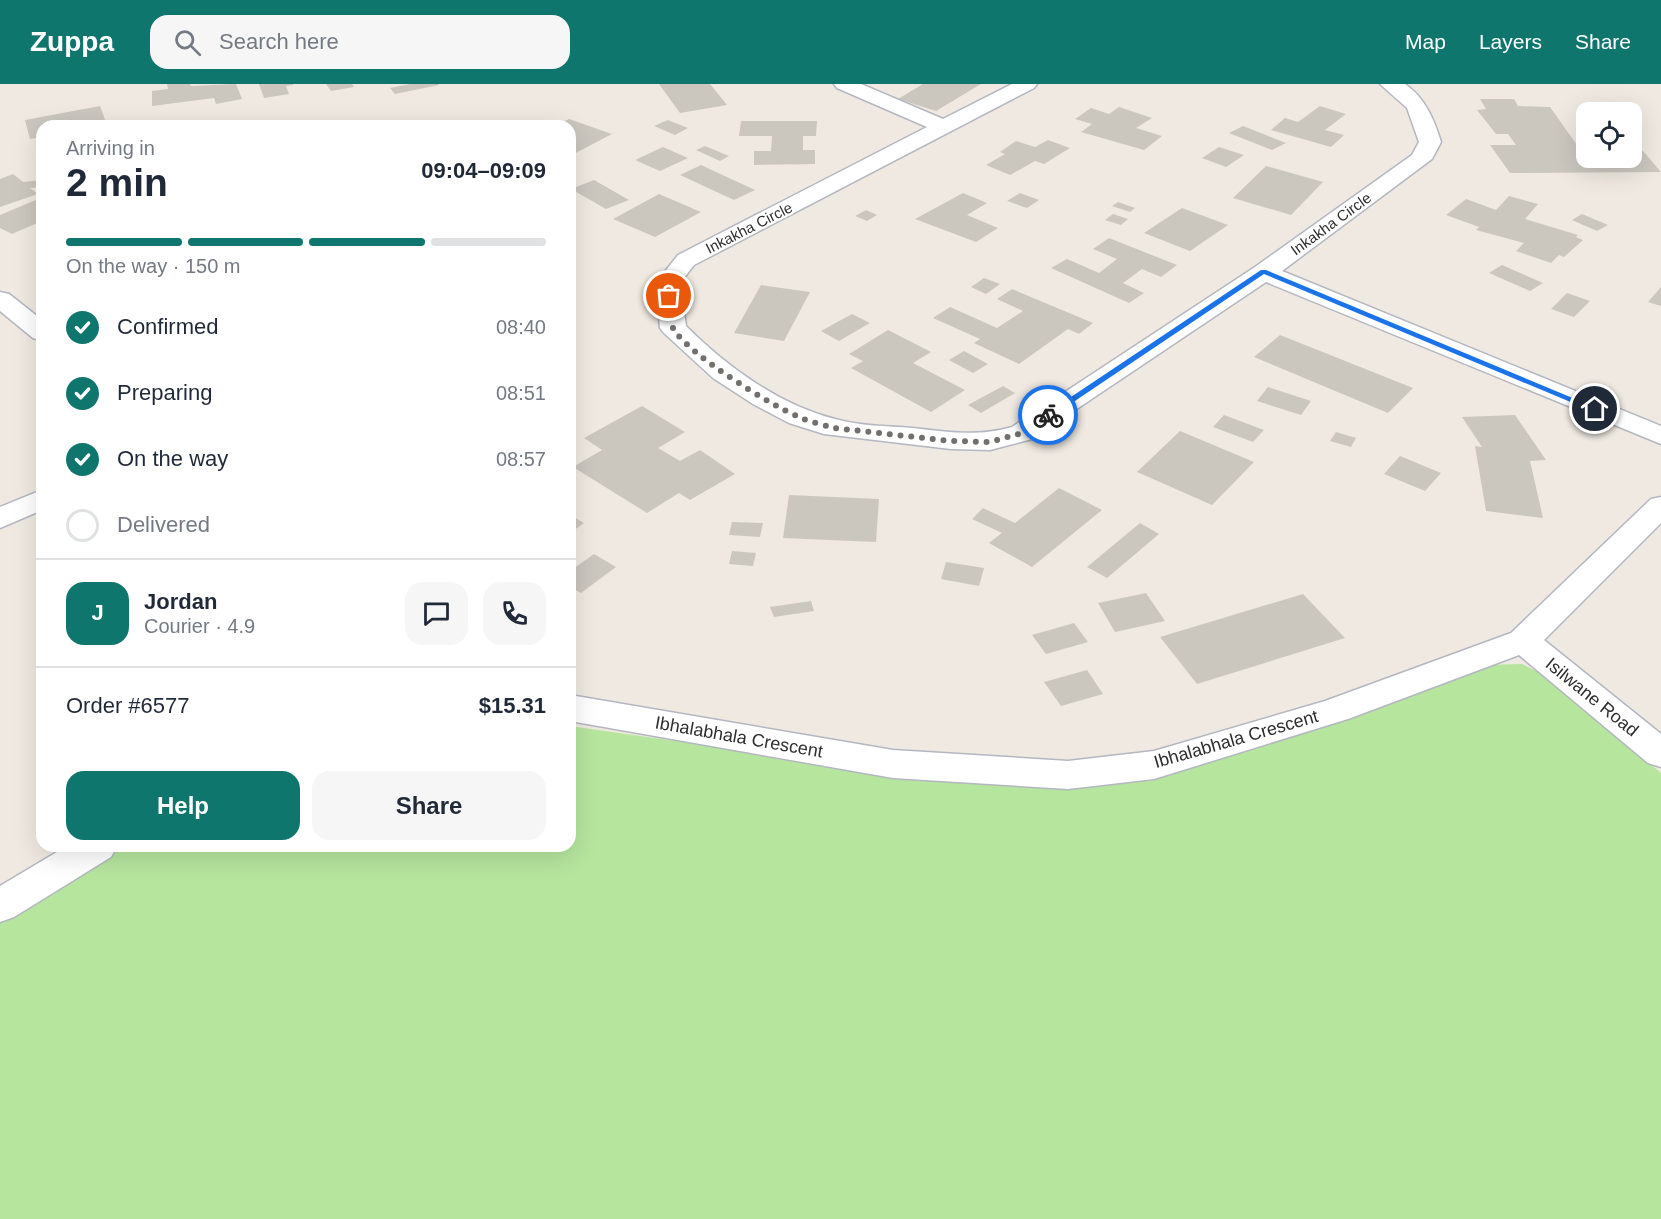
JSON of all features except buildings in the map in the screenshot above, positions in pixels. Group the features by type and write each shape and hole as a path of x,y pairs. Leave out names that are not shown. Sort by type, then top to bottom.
{"street":[{"path":"844,84 944,127"},
{"name":"Inkakha Circle","path":"1027,84 686,260 668,283 674,328 695,350 722,372 763,398 799,417 834,428 951,441 990,442 1022,433 1264,272 1421,159 1430,142 1425,120 1404,90 1390,84"},
{"path":"1264,272 1661,436"},
{"path":"0,299 36,322"},
{"path":"0,518 36,502"},
{"name":"Ibhalabhala Crescent","path":"576,709 893,764 1068,775 1154,765 1336,710 1522,641 1661,506"},
{"name":"Isilwane Road","path":"1522,641 1661,754"},
{"path":"0,906 88,852"}],"green space":[{"path":"1522,664 1548,677 1661,773 1661,1219 0,1219 0,920 110,852 576,852 576,727 887,771 1069,783 1485,665"}],"way so far":[{"path":"669,296 669,308 674,328 695,350 722,372 763,398 799,417 817,423 834,428 951,441 990,442 1022,433 1048,415"}],"route":[{"path":"1048,415 1264,272 1595,409"}]}
